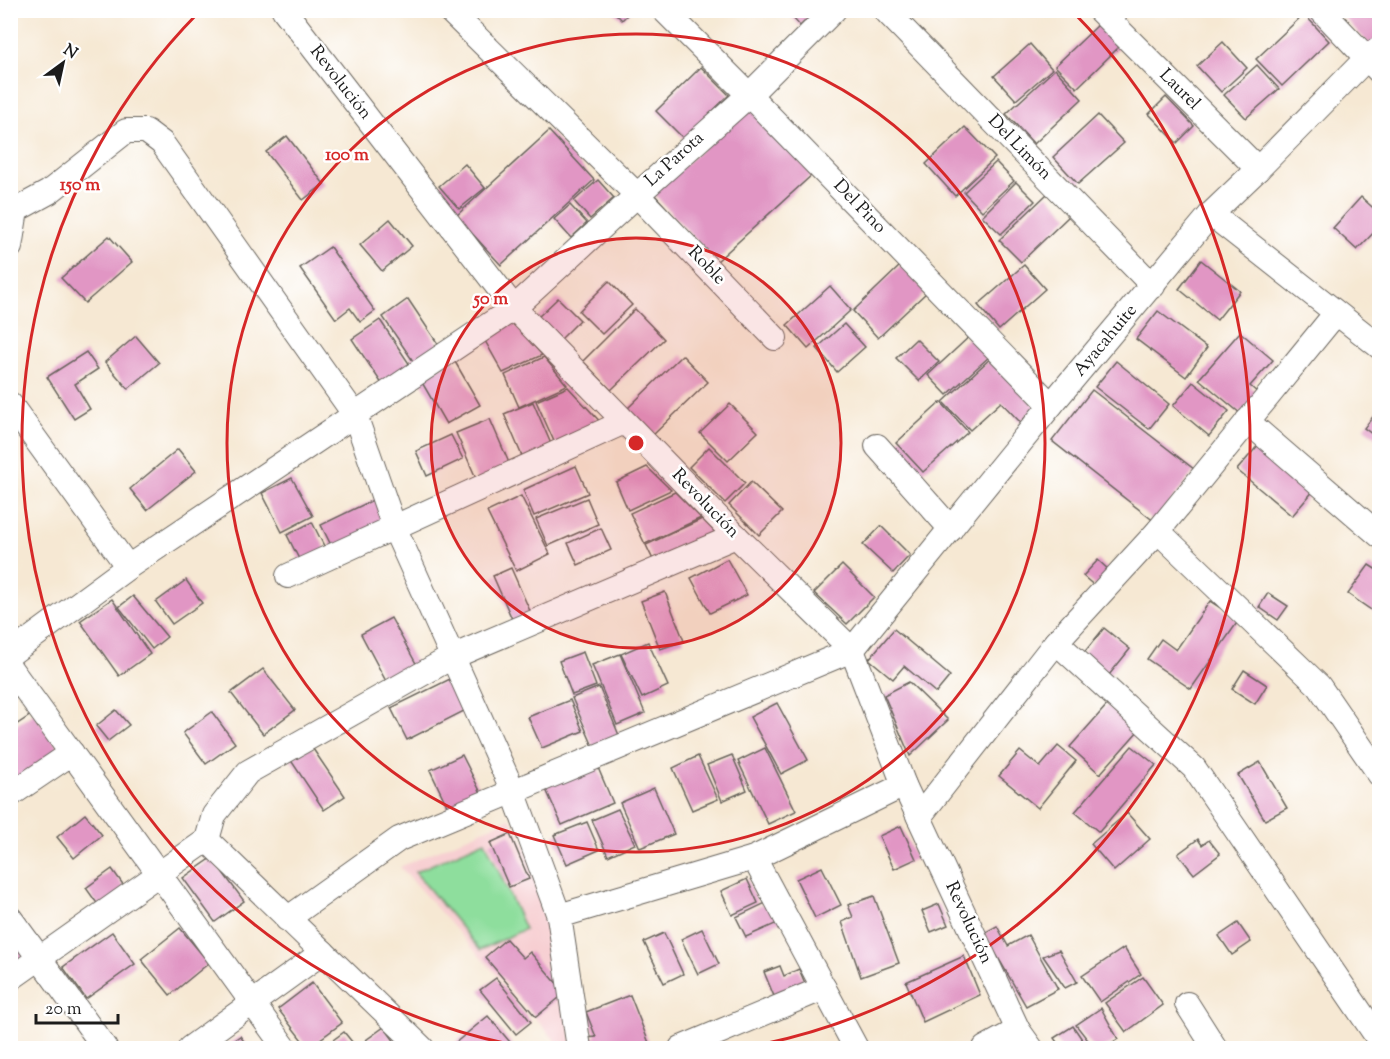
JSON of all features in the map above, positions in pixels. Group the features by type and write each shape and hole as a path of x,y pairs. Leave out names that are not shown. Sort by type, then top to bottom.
{"street":[{"name":"Revolución","path":"284,10 514,308 736,537 852,650 904,785 1025,1039"},
{"name":"Roble","path":"449,10 637,195 775,338"},
{"name":"Del Pino","path":"664,10 1051,405"},
{"name":"La Parota","path":"10,654 128,567 514,308 749,95 834,10"},
{"name":"Del Limón","path":"885,10 1153,286"},
{"name":"Laurel","path":"1099,10 1258,169"},
{"path":"1321,10 1375,60"},
{"name":"Ayacahuite","path":"852,650 1051,405 1211,214 1375,60"},
{"path":"10,247 13,211 49,192 126,131 146,131 162,143 354,415 394,527 513,791 559,916 579,1048"},
{"path":"1211,214 1380,346"},
{"path":"919,817 1056,642 1158,531 1336,313"},
{"path":"10,404 128,567"},
{"path":"1247,420 1380,536"},
{"path":"288,576 624,422"},
{"path":"877,446 951,529"},
{"path":"1158,531 1319,686 1380,775"},
{"path":"10,980 207,840 214,815 248,772 452,657 736,537"},
{"path":"1056,642 1194,768 1380,1041"},
{"path":"287,919 399,839 852,650"},
{"path":"10,668 285,1048"},
{"path":"10,795 72,753"},
{"path":"559,916 754,858 904,785"},
{"path":"207,840 422,1048"},
{"path":"754,858 856,1048"},
{"path":"10,918 105,1048"},
{"path":"190,1048 322,952"},
{"path":"681,1048 824,988"},
{"path":"1187,1004 1215,1048"},
{"path":"985,1048 1025,1039"}],"shaded area":[{"path":"510,818 550,889 573,1048 562,1048 400,867"}],"green space":[{"path":"485,841 525,929 480,950 415,872"}],"building":[{"path":"612,10 632,10 622,20"},
{"path":"786,10 816,10 800,26"},
{"path":"1337,10 1380,10 1380,38 1371,46"},
{"path":"1304,14 1329,41 1282,86 1256,59"},
{"path":"1098,25 1119,47 1077,88 1055,66"},
{"path":"1223,42 1247,68 1221,92 1197,66"},
{"path":"1030,44 1052,69 1016,100 994,76"},
{"path":"1257,65 1279,89 1246,118 1224,95"},
{"path":"701,67 729,95 684,139 656,111"},
{"path":"1055,69 1082,99 1034,144 1006,114"},
{"path":"1166,97 1194,126 1177,143 1149,114"},
{"path":"750,106 813,174 716,262 653,193"},
{"path":"1098,115 1124,143 1078,184 1053,157"},
{"path":"965,127 995,158 955,196 926,164"},
{"path":"549,131 594,180 501,265 456,216"},
{"path":"287,136 324,184 303,200 266,152"},
{"path":"996,162 1014,181 982,211 964,192"},
{"path":"465,164 485,188 459,209 439,186"},
{"path":"598,180 614,198 590,219 574,201"},
{"path":"1016,182 1035,201 1001,234 982,216"},
{"path":"1047,194 1069,216 1021,262 999,240"},
{"path":"1361,197 1380,214 1380,226 1357,250 1333,228"},
{"path":"570,205 587,223 571,238 554,219"},
{"path":"390,219 412,246 382,271 360,245"},
{"path":"109,236 132,262 85,303 61,278"},
{"path":"330,247 375,311 360,322 350,308 336,319 300,268"},
{"path":"1201,260 1240,291 1217,320 1179,289"},
{"path":"901,265 927,292 878,338 853,311"},
{"path":"1024,265 1045,289 999,330 978,305"},
{"path":"609,281 632,305 602,334 579,311"},
{"path":"830,286 851,310 808,349 787,325"},
{"path":"558,298 580,320 559,341 537,318"},
{"path":"408,299 440,347 415,364 383,317"},
{"path":"635,309 664,339 611,390 583,361"},
{"path":"1158,311 1207,348 1186,377 1136,339"},
{"path":"380,320 412,368 384,387 352,339"},
{"path":"511,320 542,355 503,373 484,339"},
{"path":"844,324 865,347 837,372 817,348"},
{"path":"1240,332 1273,360 1250,386 1258,393 1241,414 1199,379"},
{"path":"971,335 990,356 947,395 928,375"},
{"path":"136,336 159,363 128,389 105,362"},
{"path":"916,339 939,362 919,381 896,358"},
{"path":"86,352 98,369 75,384 90,409 74,419 47,377"},
{"path":"682,355 708,382 652,436 626,410"},
{"path":"544,357 567,385 519,407 505,375"},
{"path":"992,357 1037,407 1020,422 1001,402 970,430 943,402"},
{"path":"454,360 480,405 446,424 420,379"},
{"path":"1116,361 1169,404 1149,429 1095,387"},
{"path":"1193,382 1229,411 1209,436 1173,406"},
{"path":"568,387 605,427 557,448 536,401"},
{"path":"1092,390 1195,470 1155,522 1052,441"},
{"path":"533,402 554,451 525,463 504,414"},
{"path":"941,402 968,432 923,472 896,443"},
{"path":"730,404 758,432 728,461 700,433"},
{"path":"1380,408 1380,440 1364,428"},
{"path":"490,419 513,472 480,487 456,433"},
{"path":"451,435 463,459 427,476 416,451"},
{"path":"1260,443 1315,489 1292,516 1237,470"},
{"path":"709,447 745,483 725,503 689,467"},
{"path":"178,449 196,471 147,510 130,489"},
{"path":"576,466 588,493 534,516 523,490"},
{"path":"647,467 671,490 628,510 616,482"},
{"path":"292,478 313,516 282,532 262,493"},
{"path":"751,482 782,512 759,535 729,505"},
{"path":"675,492 701,518 645,544 630,513"},
{"path":"521,496 550,554 516,571 487,512"},
{"path":"377,498 390,523 334,551 321,525"},
{"path":"587,498 598,524 548,546 536,519"},
{"path":"702,519 722,539 657,568 646,545"},
{"path":"312,522 327,552 302,565 287,535"},
{"path":"881,526 910,555 893,573 863,545"},
{"path":"601,528 611,550 578,565 568,543"},
{"path":"727,559 747,595 710,613 691,578"},
{"path":"1098,560 1111,572 1097,588 1083,576"},
{"path":"842,565 874,597 847,624 814,593"},
{"path":"1369,565 1380,572 1380,616 1348,594"},
{"path":"511,568 534,620 516,628 493,576"},
{"path":"186,580 202,603 172,624 156,602"},
{"path":"665,592 684,641 660,649 641,601"},
{"path":"1268,593 1288,606 1278,620 1259,607"},
{"path":"133,596 167,637 152,649 119,607"},
{"path":"112,599 150,654 119,676 80,621"},
{"path":"1210,601 1239,620 1191,689 1147,659 1161,639 1176,650"},
{"path":"391,618 419,669 388,685 361,634"},
{"path":"1104,628 1130,649 1109,675 1083,654"},
{"path":"894,629 950,676 936,693 904,666 893,679 869,659"},
{"path":"648,642 668,686 642,698 621,654"},
{"path":"583,652 596,686 572,695 559,661"},
{"path":"620,654 645,713 617,725 592,665"},
{"path":"263,669 295,710 263,734 231,693"},
{"path":"1244,670 1267,685 1255,704 1232,689"},
{"path":"450,679 466,710 407,740 391,708"},
{"path":"909,682 948,720 910,756 884,695"},
{"path":"599,687 621,740 595,751 572,698"},
{"path":"570,700 583,731 542,748 528,717"},
{"path":"777,703 808,760 781,774 750,717"},
{"path":"1107,705 1138,731 1100,774 1070,747"},
{"path":"116,710 129,725 108,741 96,726"},
{"path":"212,712 235,743 206,764 183,733"},
{"path":"34,713 64,755 10,792 10,729"},
{"path":"311,746 345,796 324,810 290,759"},
{"path":"1058,746 1076,761 1038,808 999,776 1020,751 1040,767"},
{"path":"1132,746 1156,765 1099,832 1075,812"},
{"path":"765,748 796,811 768,824 738,761"},
{"path":"462,755 483,797 450,812 430,770"},
{"path":"732,755 747,790 722,801 707,765"},
{"path":"698,756 718,799 692,810 673,768"},
{"path":"1260,762 1287,808 1265,820 1238,775"},
{"path":"596,763 613,803 562,825 544,785"},
{"path":"654,788 674,834 640,848 620,803"},
{"path":"618,809 635,844 608,856 592,820"},
{"path":"1127,813 1150,839 1114,871 1091,844"},
{"path":"85,814 102,835 74,858 57,837"},
{"path":"587,822 599,850 567,864 554,835"},
{"path":"901,826 916,859 894,869 879,836"},
{"path":"510,834 529,879 509,887 490,843"},
{"path":"1198,839 1202,845 1209,840 1220,854 1194,874 1178,854"},
{"path":"212,858 244,901 215,922 183,878"},
{"path":"822,867 841,905 815,918 796,879"},
{"path":"112,869 127,890 101,909 86,888"},
{"path":"747,879 758,903 732,915 721,891"},
{"path":"874,896 899,963 861,977 842,922 853,917 848,905"},
{"path":"772,900 782,921 746,937 736,917"},
{"path":"939,904 948,925 931,932 922,911"},
{"path":"1238,923 1251,942 1232,955 1219,936"},
{"path":"997,926 1008,946 1028,935 1058,989 1026,1006 984,933"},
{"path":"180,928 209,963 170,995 141,959"},
{"path":"702,929 719,964 698,974 681,939"},
{"path":"112,932 135,964 86,999 63,967"},
{"path":"664,933 683,974 664,983 644,942"},
{"path":"10,936 29,961 10,976"},
{"path":"506,939 523,958 530,952 565,993 536,1017 485,957"},
{"path":"1124,948 1141,974 1100,1002 1082,976"},
{"path":"1059,950 1077,982 1065,988 1043,956"},
{"path":"964,956 980,995 923,1022 906,982"},
{"path":"780,966 784,976 799,969 807,988 776,1001 764,972"},
{"path":"1143,977 1163,1005 1126,1032 1105,1003"},
{"path":"496,978 531,1022 516,1034 480,990"},
{"path":"312,983 342,1023 308,1048 278,1009"},
{"path":"630,995 651,1048 585,1048 585,1038 596,1037 586,1012"},
{"path":"1101,1008 1118,1039 1104,1048 1094,1048 1076,1025"},
{"path":"488,1016 515,1048 449,1048"},
{"path":"1073,1026 1088,1048 1061,1048 1054,1038"},
{"path":"384,1027 398,1046 372,1048 366,1040"},
{"path":"344,1032 357,1048 322,1048"},
{"path":"240,1036 249,1048 222,1048"}]}
